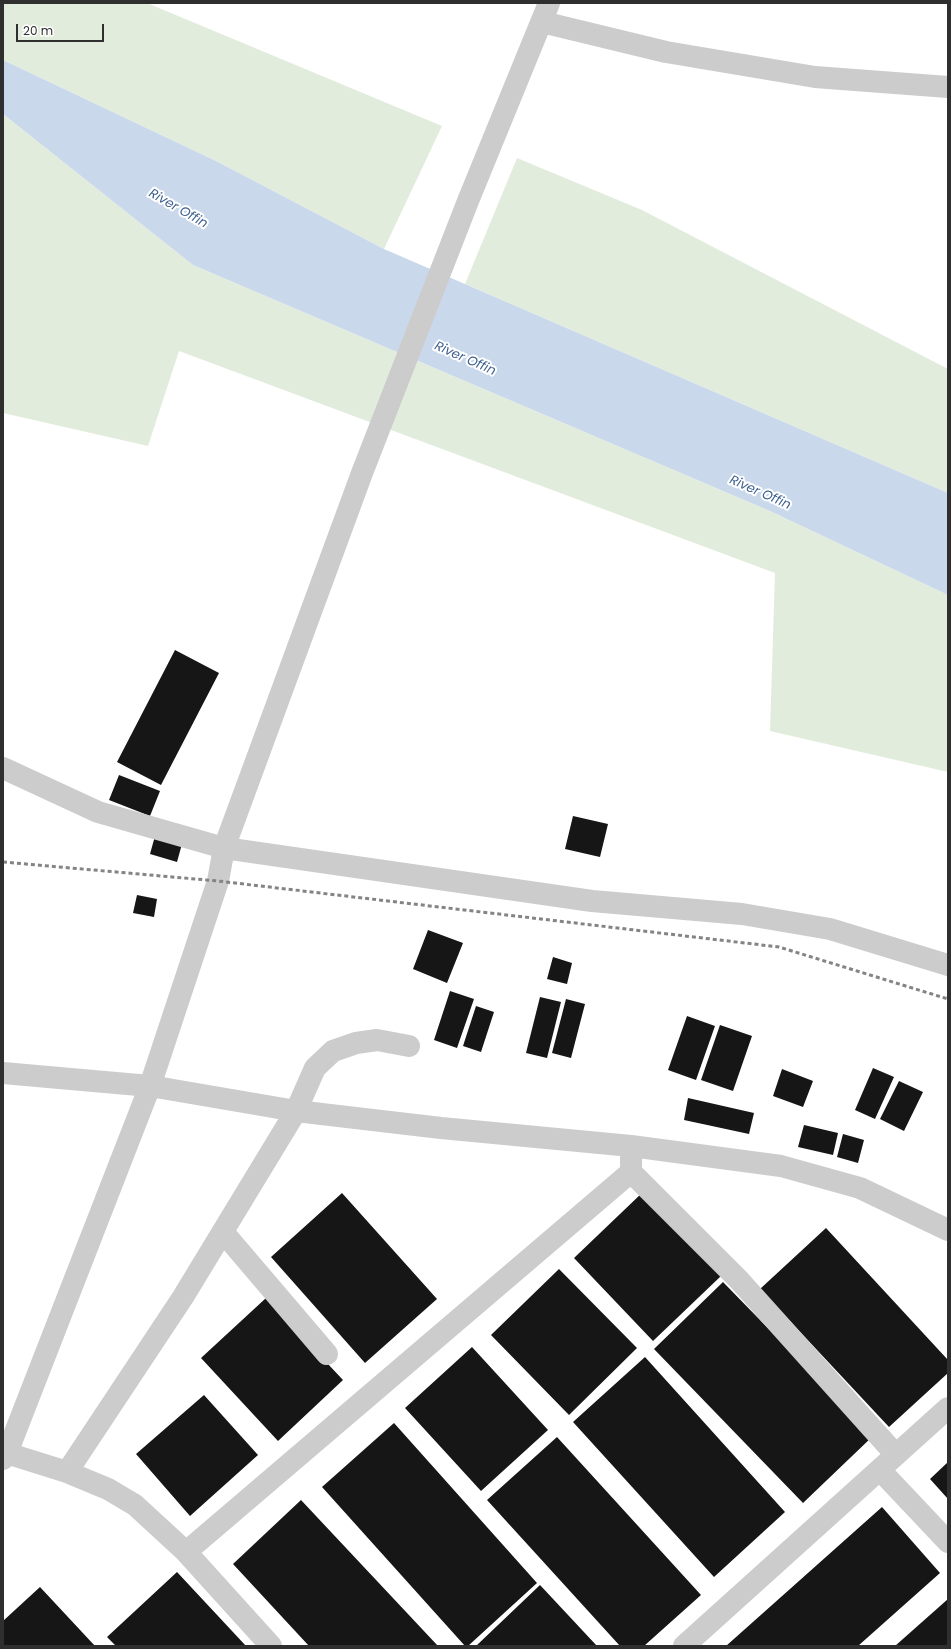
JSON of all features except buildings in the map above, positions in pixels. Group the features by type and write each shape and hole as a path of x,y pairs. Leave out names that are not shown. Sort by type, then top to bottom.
{"street":[{"path":"272,1646 186,1552 135,1505 108,1489 67,1472 4,1455 150,1086 218,881 224,848 362,473 468,201 546,12 666,52 815,77 948,87"},
{"path":"3,768 98,812 224,848 592,901 757,917 830,929 948,965"},
{"path":"67,1472 183,1297 223,1232 296,1111 314,1068 333,1051 356,1043 378,1040 409,1046"},
{"path":"3,1073 150,1086 296,1111 441,1128 631,1146 781,1166 860,1188 948,1230"},
{"path":"631,1146 631,1172 739,1280 896,1455"},
{"path":"186,1552 631,1172"},
{"path":"223,1232 327,1354"},
{"path":"684,1646 948,1408"},
{"path":"880,1470 948,1542"}],"green space":[{"path":"3,3 147,3 442,126 384,249 216,161 3,60"},
{"path":"3,114 193,265 770,511 948,595 948,772 770,731 775,573 179,351 148,446 3,413"},
{"path":"517,158 642,210 948,369 948,493 465,284"}],"water":[{"name":"River Offin","path":"3,60 216,161 384,249 948,493 948,595 770,511 193,265 3,114"}],"railway":[{"path":"3,862 218,881 779,947 948,999"}]}
